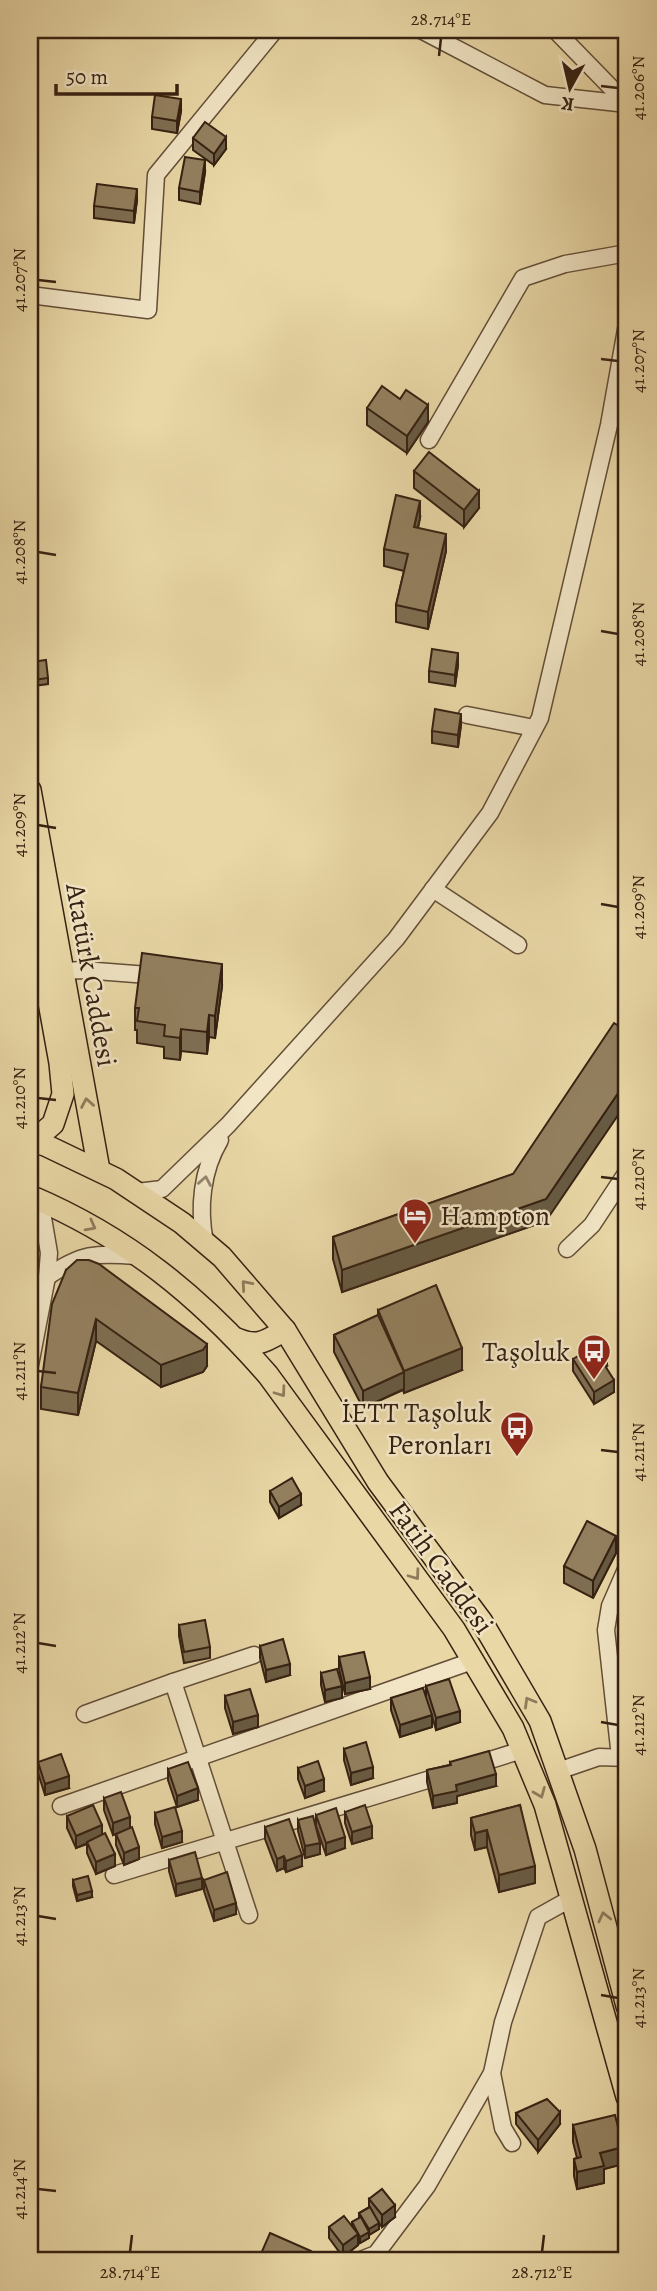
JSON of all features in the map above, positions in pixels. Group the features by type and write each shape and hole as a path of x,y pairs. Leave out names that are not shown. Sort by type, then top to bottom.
{"main road":[{"name":"Atatürk Caddesi","path":"30,790 99,1170"},
{"name":"Atatürk Caddesi","path":"30,897 60,1063 63,1094 53,1124 30,1140"},
{"name":"Fatih Caddesi","path":"30,1140 99,1170 174,1217 222,1257 285,1330 378,1482 482,1622 540,1721 585,1849 627,2006"},
{"name":"Fatih Caddesi","path":"35,1198 111,1236 202,1304 237,1339 276,1386 475,1660 513,1728 545,1805 627,2097"},
{"path":"237,1339 251,1345 285,1330"}],"street":[{"path":"30,295 148,310 156,175 275,30"},
{"path":"421,30 442,35 545,95 627,104 555,30"},
{"path":"429,440 523,278 565,264 627,253"},
{"path":"137,1192 162,1189 228,1125 396,939 490,813 540,718 608,425 627,324"},
{"path":"467,715 534,729"},
{"path":"433,889 518,945"},
{"path":"64,971 177,977"},
{"path":"205,1242 200,1213 207,1168 228,1125"},
{"path":"566,1249 592,1225 627,1172"},
{"path":"30,1365 41,1282 49,1254 35,1198"},
{"path":"41,1282 72,1261 86,1256 139,1256"},
{"path":"558,1771 599,1756 624,1757 606,1630 610,1606 627,1567"},
{"path":"85,1714 254,1655"},
{"path":"61,1806 475,1660"},
{"path":"173,1682 249,1915"},
{"path":"114,1875 523,1750"},
{"path":"358,2261 376,2254 427,2186 492,2073 503,2022 538,1917 572,1898"},
{"path":"492,2073 503,2128 512,2143"}],"building":[{"path":"155,95 181,99 177,121 152,117"},
{"path":"205,122 226,137 214,154 193,138"},
{"path":"185,157 205,160 200,192 179,188"},
{"path":"97,184 137,189 134,211 94,206"},
{"path":"382,386 400,399 406,390 428,405 407,436 367,408"},
{"path":"429,452 479,491 464,510 414,471"},
{"path":"396,495 420,501 414,527 446,534 428,612 396,605 408,554 384,549"},
{"path":"432,649 458,653 455,675 429,671"},
{"path":"46,660 48,678 33,680 31,662"},
{"path":"435,709 461,714 458,735 432,731"},
{"path":"142,953 222,964 215,1016 209,1015 207,1032 181,1029 180,1038 164,1036 165,1025 137,1021 139,1008 135,1008"},
{"path":"614,1023 627,1031 627,1080 546,1199 342,1270 333,1237 513,1174"},
{"path":"77,1260 89,1260 99,1264 207,1344 203,1350 161,1365 96,1319 78,1393 41,1387 52,1304 66,1270"},
{"path":"436,1285 462,1348 404,1371 378,1310"},
{"path":"378,1315 404,1372 363,1391 334,1335"},
{"path":"600,1343 607,1354 600,1358 614,1380 594,1392 573,1359"},
{"path":"292,1478 301,1494 279,1507 270,1491"},
{"path":"587,1521 616,1536 593,1581 564,1566"},
{"path":"205,1620 210,1647 184,1652 179,1625"},
{"path":"283,1639 290,1664 266,1670 260,1646"},
{"path":"364,1652 370,1677 345,1683 339,1657"},
{"path":"337,1669 342,1686 325,1690 321,1673"},
{"path":"449,1679 460,1711 436,1718 426,1686"},
{"path":"423,1688 432,1715 400,1725 391,1698"},
{"path":"250,1689 258,1715 233,1722 225,1696"},
{"path":"366,1742 373,1767 351,1773 344,1749"},
{"path":"489,1751 496,1774 456,1785 457,1791 433,1796 427,1770 451,1765 450,1762"},
{"path":"61,1754 69,1776 45,1784 38,1762"},
{"path":"318,1761 324,1779 305,1786 298,1768"},
{"path":"188,1762 198,1788 177,1796 168,1769"},
{"path":"121,1792 130,1817 113,1823 104,1798"},
{"path":"93,1805 102,1825 76,1836 67,1816"},
{"path":"365,1805 372,1826 352,1832 345,1812"},
{"path":"520,1805 535,1866 499,1875 487,1830 475,1833 471,1818"},
{"path":"175,1807 182,1831 162,1837 155,1813"},
{"path":"336,1808 345,1837 326,1843 316,1815"},
{"path":"313,1816 320,1843 305,1846 298,1820"},
{"path":"289,1819 302,1855 286,1861 284,1856 277,1859 265,1827"},
{"path":"132,1827 139,1847 124,1853 116,1834"},
{"path":"105,1833 115,1854 96,1862 87,1842"},
{"path":"195,1852 202,1878 176,1884 169,1860"},
{"path":"227,1872 236,1903 214,1910 204,1880"},
{"path":"88,1876 92,1891 77,1895 73,1880"},
{"path":"547,2099 560,2112 538,2140 516,2113"},
{"path":"615,2115 623,2147 600,2153 604,2166 577,2172 574,2159 581,2157 573,2125"},
{"path":"382,2189 395,2205 382,2215 369,2199"},
{"path":"370,2207 379,2223 369,2229 359,2213"},
{"path":"344,2216 358,2234 343,2245 329,2227"},
{"path":"361,2217 369,2232 360,2237 352,2222"},
{"path":"270,2233 311,2251 306,2261 271,2261 260,2256"}],"place":[{"name":"Hampton","path":"415,1245"},
{"name":"Taşoluk","path":"594,1381"},
{"name":"İETT Taşoluk Peronları","path":"517,1458"}]}
